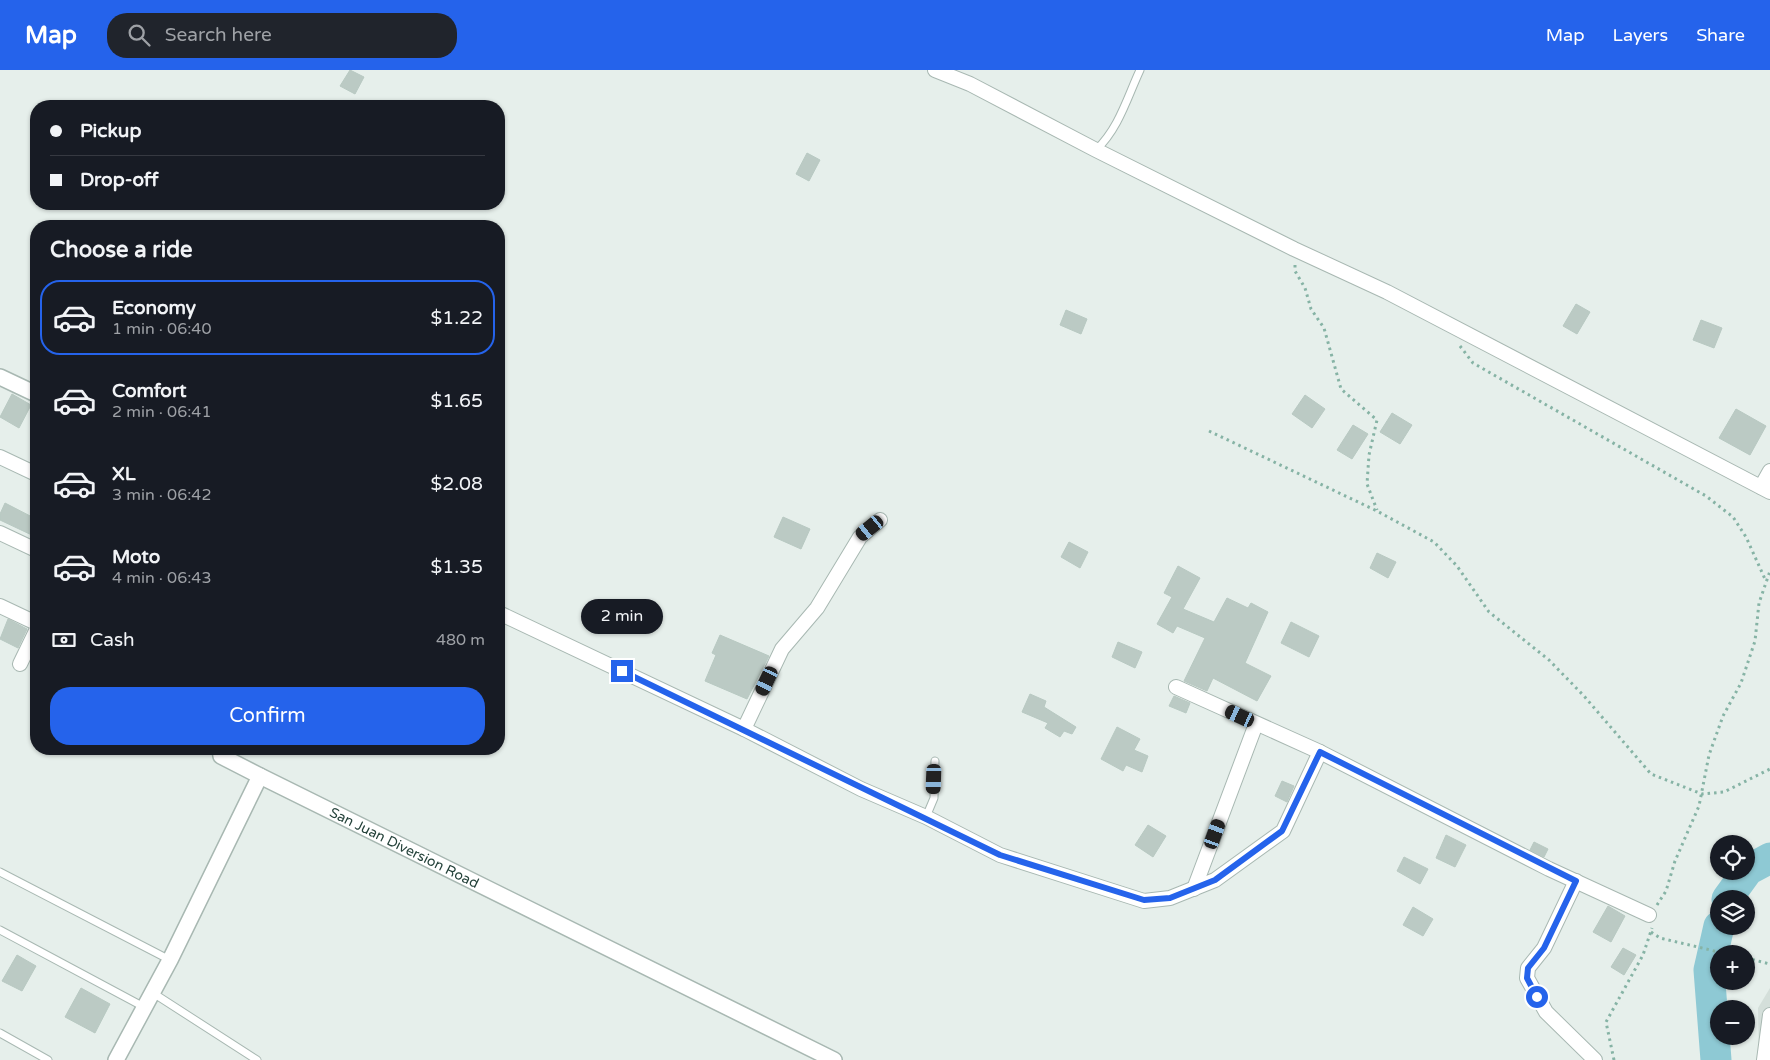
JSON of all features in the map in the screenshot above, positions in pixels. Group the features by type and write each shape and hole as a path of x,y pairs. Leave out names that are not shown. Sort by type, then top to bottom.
{"street":[{"path":"935,70 970,84 1096,150 1387,292 1765,489 1770,471"},
{"path":"0,377 30,391"},
{"path":"0,457 30,471"},
{"path":"744,729 782,649 816,608 860,537 880,520"},
{"path":"0,533 30,547"},
{"path":"0,606 30,621"},
{"path":"505,615 744,729 861,789 926,817 1000,855 1144,900 1170,898 1194,889 1234,867 1282,831 1320,752"},
{"path":"20,664 30,643"},
{"path":"1176,687 1320,752 1576,881 1649,915"},
{"path":"1194,889 1256,724"},
{"name":"San Juan Diversion Road","path":"221,755 834,1060"},
{"path":"116,1060 170,960 260,776"},
{"path":"1576,881 1544,948 1528,968 1527,978 1546,1012 1595,1060"},
{"path":"1766,1054 1770,1016"}],"lane":[{"path":"1096,150 1107,140 1116,126 1140,70"},
{"path":"926,817 934,798 935,761"},
{"path":"0,872 170,960"},
{"path":"0,930 144,1008"},
{"path":"152,992 257,1060"},
{"path":"0,1033 48,1060"}],"path":[{"path":"1294,248 1295,272 1305,288 1311,309 1324,328 1341,389 1377,420 1367,484 1377,511"},
{"path":"1450,326 1463,352 1473,363 1706,496 1733,517 1746,537 1765,579"},
{"path":"1209,431 1377,511 1434,542 1456,566 1489,612 1549,660 1584,696 1651,774 1702,794 1724,792 1770,769"},
{"path":"1649,915 1666,891 1675,861 1702,794 1709,755 1723,716 1741,682 1755,641 1759,603 1765,579 1770,571"},
{"path":"1614,1060 1606,1022 1643,955 1652,932 1660,938 1710,950"},
{"path":"1755,960 1770,964"}],"shaded area":[{"path":"1770,988 1770,1060 1759,1060 1758,1008"}],"building":[{"path":"350,70 364,77 355,94 340,86"},
{"path":"807,153 820,160 809,181 796,174"},
{"path":"1576,304 1590,312 1577,334 1563,326"},
{"path":"1066,310 1087,319 1081,334 1060,325"},
{"path":"1701,320 1722,328 1714,348 1693,340"},
{"path":"12,394 30,404 19,428 0,417"},
{"path":"1305,395 1325,409 1312,428 1292,414"},
{"path":"1736,409 1766,426 1750,455 1719,438"},
{"path":"1392,413 1412,425 1400,444 1380,432"},
{"path":"1353,425 1368,434 1352,459 1337,450"},
{"path":"5,503 30,516 30,534 0,520 0,514"},
{"path":"783,517 810,529 801,549 774,537"},
{"path":"1069,542 1088,552 1080,568 1061,557"},
{"path":"1377,553 1396,562 1388,578 1370,568"},
{"path":"1178,566 1200,578 1183,609 1214,622 1227,598 1248,608 1251,603 1268,612 1245,663 1271,676 1257,701 1213,678 1207,691 1184,681 1205,638 1177,626 1173,633 1157,624 1172,597 1164,593"},
{"path":"8,619 27,629 18,648 0,639"},
{"path":"1291,622 1319,636 1309,657 1281,643"},
{"path":"720,635 769,656 747,699 705,681 716,655 712,653"},
{"path":"1118,642 1142,652 1135,668 1112,657"},
{"path":"1030,694 1046,701 1044,707 1076,727 1072,734 1064,731 1060,737 1045,728 1048,723 1022,712"},
{"path":"1174,696 1190,703 1186,713 1169,706"},
{"path":"1117,727 1140,739 1134,750 1148,756 1142,772 1126,765 1123,771 1101,759"},
{"path":"1282,781 1294,786 1287,802 1275,796"},
{"path":"1148,825 1166,836 1153,857 1135,845"},
{"path":"1446,835 1466,845 1455,867 1436,858"},
{"path":"1534,842 1548,849 1544,857 1530,850"},
{"path":"1404,857 1428,869 1420,884 1397,871"},
{"path":"1608,906 1625,916 1611,942 1593,932"},
{"path":"1413,907 1433,919 1423,936 1403,925"},
{"path":"1623,948 1636,955 1624,975 1611,967"},
{"path":"17,955 36,966 22,991 2,981"},
{"path":"81,988 110,1004 95,1033 65,1017"}],"waterway":[{"path":"1734,890 1748,870 1770,858"},
{"path":"1716,1060 1709,970 1717,935"}],"route":[{"path":"622,671 744,729 861,789 926,817 1000,855 1144,900 1170,898 1215,880 1282,831 1320,752 1576,881 1544,948 1528,968 1527,978 1537,997"}]}
